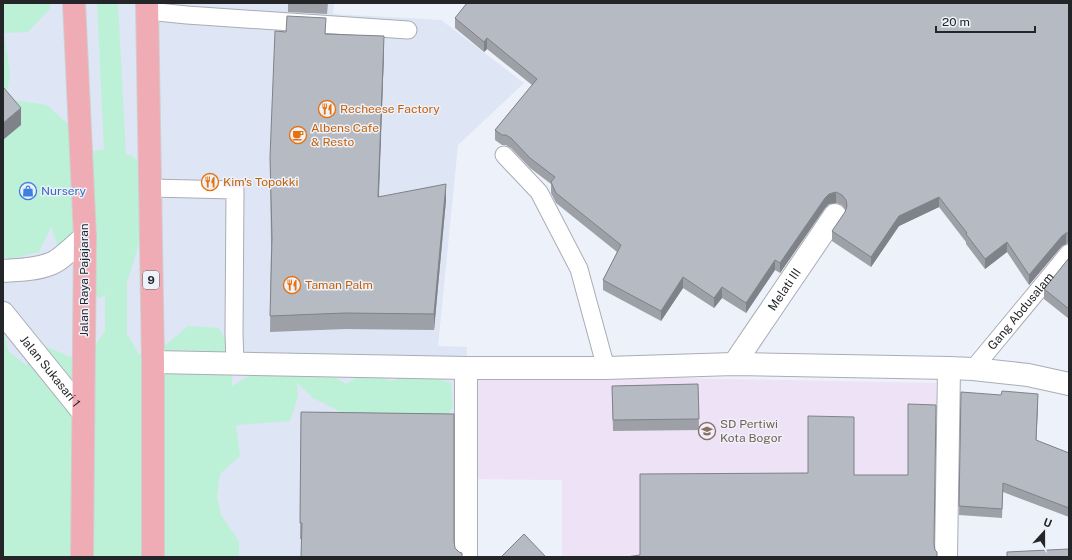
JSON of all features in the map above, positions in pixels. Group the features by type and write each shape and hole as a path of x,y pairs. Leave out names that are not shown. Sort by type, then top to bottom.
{"highway":[{"name":"Jalan Raya Pajajaran","path":"74,3 85,237 82,412 82,557"},
{"name":"9","path":"147,7 153,362 153,557"}],"street":[{"name":"Melati III","path":"734,364 835,215"},
{"path":"3,271 28,270 51,264 85,237"},
{"name":"Jalan Sukasari 1","path":"3,313 82,412"},
{"path":"153,362 466,368 606,368 734,364 949,368 1028,375 1069,384"},
{"path":"466,368 466,557"},
{"path":"946,557 949,368"}],"lane":[{"path":"147,7 188,15 408,30"},
{"path":"504,155 539,192 579,269 606,368"},
{"path":"150,188 235,190 235,363"},
{"name":"Gang Abdusalam","path":"973,369 1069,253"}],"shaded area":[{"path":"3,3 334,3 333,14 441,20 524,83 458,145 438,346 467,347 466,557 3,557"},
{"name":"SD Pertiwi Kota Bogor","path":"476,374 936,383 942,557 562,557 562,480 474,479"}],"green space":[{"path":"3,3 50,3 50,9 28,32 4,33 10,73 6,99 47,105 79,134 81,154 104,149 97,3 118,3 126,155 132,155 155,180 140,241 127,282 127,334 139,355 163,347 188,326 219,328 232,351 232,386 291,351 346,384 365,373 391,381 416,372 451,383 453,406 437,435 359,421 313,398 297,383 298,396 290,421 236,425 240,456 220,474 217,497 221,515 239,541 239,557 3,557 3,321 8,351 26,365 47,347 83,362 105,331 105,295 100,298 79,287 76,264 60,252 51,227 39,252 10,259 3,257"}],"building":[{"path":"467,3 1069,3 1069,233 1062,236 1029,275 1007,242 985,259 939,197 899,216 871,257 832,231 845,212 847,206 846,200 842,195 836,192 829,194 825,198 780,263 775,260 746,303 722,287 714,298 683,277 661,311 603,280 621,245 556,193 551,182 555,177 530,158 511,138 506,135 502,135 495,130 537,79 487,38 484,42 455,18"},
{"path":"287,16 326,18 325,34 384,36 378,197 446,184 434,314 345,313 270,316 272,238 270,157 275,31 286,32"},
{"path":"3,87 21,108 3,123"},
{"path":"1069,258 1069,309 1044,289"},
{"path":"698,384 699,419 613,420 612,386"},
{"path":"1002,391 1038,394 1036,440 1069,453 1069,508 1003,483 1002,509 959,506 961,392 1001,395"},
{"path":"908,404 936,405 934,544 937,557 626,557 640,555 640,474 808,473 808,416 854,417 854,475 908,475"},
{"path":"301,412 454,414 454,541 455,548 462,553 462,557 301,557"},
{"path":"524,534 546,557 501,557"},
{"path":"1069,549 1069,557 1007,557 1007,552"}],"place":[{"name":"Recheese Factory","path":"327,109"},
{"name":"Albens Cafe & Resto","path":"298,135"},
{"name":"Kim's Topokki","path":"210,182"},
{"name":"Nursery","path":"28,191"},
{"name":"Taman Palm","path":"292,285"},
{"name":"SD Pertiwi Kota Bogor","path":"707,431"}]}
